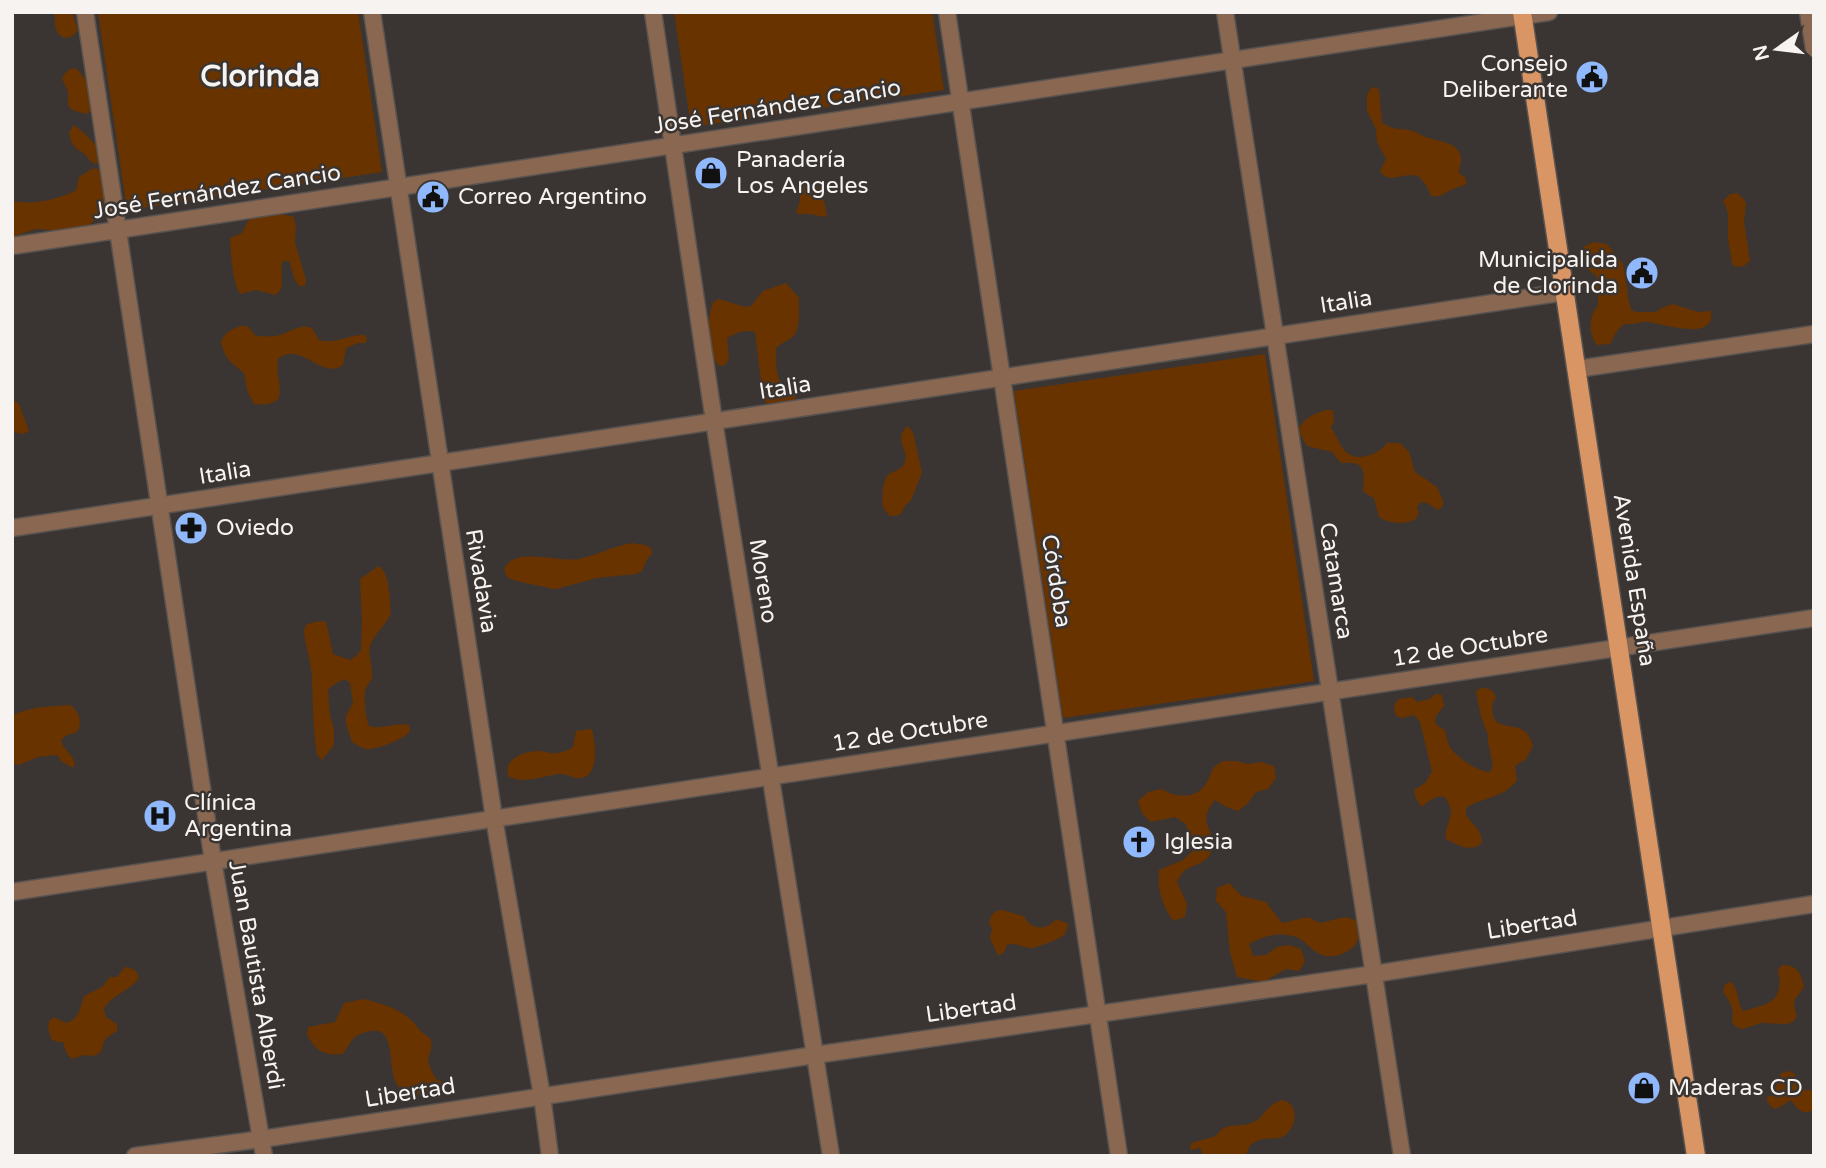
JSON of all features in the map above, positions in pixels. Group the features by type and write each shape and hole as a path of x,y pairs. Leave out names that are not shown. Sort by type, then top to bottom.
{"main road":[{"name":"Avenida España","path":"1522,14 1696,1156"}],"street":[{"name":"Juan Bautista Alberdi","path":"85,12 214,861 263,1147"},
{"name":"Rivadavia","path":"372,12 494,818 550,1156"},
{"name":"Moreno","path":"653,12 714,421 831,1156"},
{"name":"Córdoba","path":"947,12 1119,1156"},
{"name":"Catamarca","path":"1225,12 1402,1156"},
{"name":"José Fernández Cancio","path":"12,247 1233,61 1522,14 1549,12"},
{"path":"1808,12 1814,49"},
{"name":"Italia","path":"12,528 1565,292"},
{"path":"1577,369 1814,334"},
{"name":"12 de Octubre","path":"12,892 1814,618"},
{"name":"Libertad","path":"135,1156 263,1147 542,1096 1374,974 1814,904"}],"shaded area":[{"path":"54,12 72,12 78,30 73,36 60,36 55,27"},
{"path":"98,12 358,12 382,172 127,210"},
{"path":"674,12 932,12 944,90 691,127"},
{"path":"75,68 86,81 90,92 93,110 86,114 72,110 68,105 68,91 62,79 67,72"},
{"path":"1372,87 1379,89 1382,122 1456,148 1461,157 1459,173 1465,177 1467,184 1440,196 1431,196 1425,183 1417,176 1384,176 1380,171 1386,159 1377,142 1376,129 1367,111 1367,95"},
{"path":"74,125 97,147 103,155 102,161 96,164 90,161 75,147 69,132"},
{"path":"96,168 102,172 107,210 87,227 61,231 36,229 12,237 12,201 36,202 69,194 76,190 79,177"},
{"path":"810,182 816,184 823,195 827,216 796,213 800,201 799,188"},
{"path":"1737,193 1746,203 1744,222 1750,261 1744,266 1736,267 1732,264 1728,213 1723,201 1730,194"},
{"path":"281,214 294,217 295,242 306,280 305,286 299,286 295,280 289,261 283,261 279,292 275,295 256,290 240,294 231,259 230,238 242,233 253,217"},
{"path":"1594,242 1607,244 1623,264 1631,310 1656,312 1673,304 1698,312 1711,311 1711,320 1698,329 1646,322 1626,324 1618,329 1610,344 1597,345 1592,337 1591,324 1598,304 1597,277 1577,258 1583,247"},
{"path":"786,283 799,298 799,320 794,335 776,348 777,370 780,381 797,393 789,404 776,405 766,403 763,397 755,332 744,331 727,338 729,359 725,365 719,366 711,351 708,326 713,302 719,299 745,307 751,306 763,291"},
{"path":"240,326 247,326 256,336 279,335 307,327 312,328 319,340 331,341 365,335 367,339 365,343 346,348 343,365 335,369 295,354 286,354 278,359 279,398 267,404 254,404 248,393 244,373 227,357 221,342 226,334"},
{"path":"1265,354 1314,681 1063,718 1014,391"},
{"path":"12,399 19,404 29,431 23,434 12,430"},
{"path":"1326,410 1333,410 1334,421 1331,427 1342,447 1351,455 1368,456 1387,443 1400,443 1409,452 1415,472 1437,487 1443,506 1438,510 1421,502 1417,507 1419,513 1416,519 1402,523 1379,517 1374,498 1363,491 1362,468 1355,463 1341,463 1332,452 1307,446 1300,434 1299,428 1304,421"},
{"path":"907,426 913,432 922,473 911,500 902,513 890,516 883,507 882,495 886,477 904,465 906,457 901,436"},
{"path":"632,543 651,548 652,554 642,571 636,574 597,578 556,589 514,580 507,577 504,570 516,558 579,559"},
{"path":"379,566 388,581 391,613 370,646 372,675 365,691 367,718 369,726 404,724 409,725 410,731 397,740 373,749 352,742 346,716 353,703 350,683 344,679 328,690 334,745 322,760 317,755 312,673 304,630 307,624 326,622 333,654 350,660 356,656 361,650 360,579"},
{"path":"1481,688 1491,690 1495,695 1492,704 1493,717 1498,723 1524,730 1533,746 1526,759 1515,766 1517,780 1512,786 1466,808 1466,815 1482,838 1482,843 1478,846 1468,848 1446,839 1451,810 1445,797 1435,798 1422,807 1416,799 1414,790 1425,783 1432,772 1420,722 1414,715 1402,718 1396,716 1394,710 1399,699 1412,697 1417,702 1430,699 1435,694 1442,695 1444,706 1435,722 1445,730 1450,747 1468,763 1490,772 1493,766 1488,735 1476,691"},
{"path":"70,705 79,717 79,728 61,741 74,760 73,768 61,761 57,755 38,757 19,765 12,763 12,716 32,709"},
{"path":"592,729 595,758 587,776 578,778 559,774 522,780 509,777 508,766 515,758 532,751 565,751 573,747 576,731"},
{"path":"1223,761 1248,764 1261,762 1274,766 1276,778 1268,789 1256,792 1238,811 1215,800 1206,816 1213,840 1211,853 1180,876 1177,882 1187,904 1185,917 1173,921 1161,897 1159,870 1183,860 1193,851 1186,824 1175,817 1151,822 1142,813 1138,801 1148,792 1162,789 1186,796 1198,792 1207,782 1213,768"},
{"path":"1229,883 1242,896 1266,902 1282,923 1308,917 1320,923 1345,917 1358,921 1359,939 1344,953 1331,956 1318,953 1296,937 1278,935 1260,938 1249,944 1253,956 1266,955 1277,947 1289,945 1301,949 1305,961 1299,971 1286,969 1263,982 1237,977 1230,952 1226,912 1216,901 1217,888"},
{"path":"1000,910 1024,916 1030,924 1038,927 1047,926 1055,920 1062,921 1068,924 1067,930 1062,937 1034,948 1007,945 1004,952 998,956 990,938 992,929 989,923 993,914"},
{"path":"1782,965 1798,971 1804,987 1795,1000 1797,1016 1794,1021 1788,1024 1761,1023 1742,1029 1736,1027 1732,1022 1731,1006 1723,992 1725,984 1731,982 1734,985 1743,1011 1761,1006 1777,995 1778,970"},
{"path":"125,967 134,970 139,978 104,1009 106,1017 117,1024 117,1031 106,1038 97,1055 72,1059 63,1042 51,1039 49,1021 54,1017 66,1023 74,1019 84,996 102,987 110,977 117,977"},
{"path":"364,999 400,1012 430,1038 430,1066 437,1080 443,1082 446,1087 445,1093 427,1095 402,1090 394,1079 388,1042 379,1031 368,1031 357,1036 342,1054 325,1053 313,1045 307,1034 308,1027 335,1022 344,1003"},
{"path":"1790,1071 1796,1075 1800,1090 1814,1092 1814,1109 1807,1112 1801,1110 1791,1100 1774,1109 1767,1102 1767,1097 1772,1095 1781,1073"},
{"path":"1282,1100 1292,1106 1295,1116 1292,1127 1284,1136 1262,1139 1251,1144 1246,1156 1203,1156 1200,1148 1190,1150 1191,1143 1216,1136 1223,1128 1255,1121 1272,1105"}],"place":[{"name":"Consejo Deliberante","path":"1592,77"},
{"name":"Panadería Los Angeles","path":"711,173"},
{"name":"Correo Argentino","path":"433,197"},
{"name":"Municipalida de Clorinda","path":"1642,273"},
{"name":"Oviedo","path":"191,528"},
{"name":"Clínica Argentina","path":"160,816"},
{"name":"Iglesia","path":"1139,842"},
{"name":"Maderas CD","path":"1644,1088"}],"district":[{"name":"Clorinda","path":"260,76"}]}
